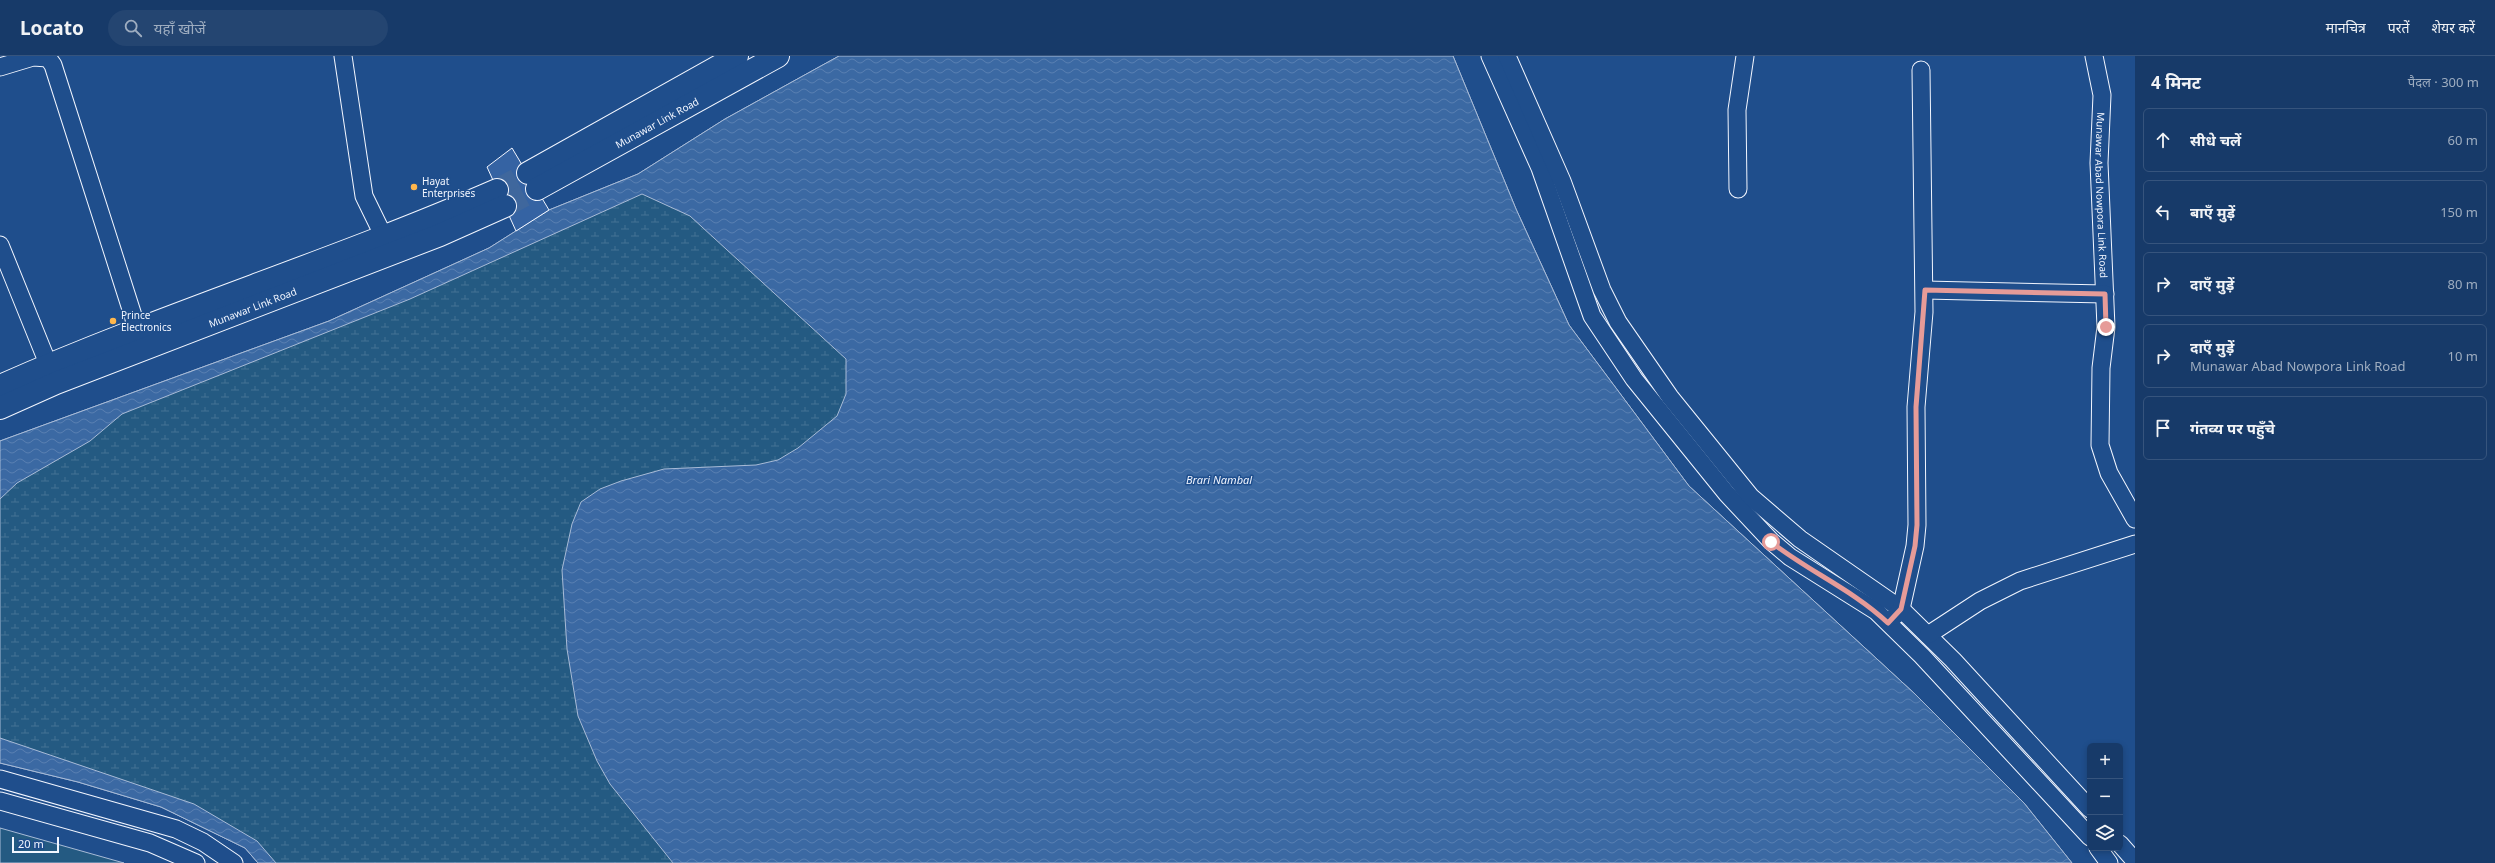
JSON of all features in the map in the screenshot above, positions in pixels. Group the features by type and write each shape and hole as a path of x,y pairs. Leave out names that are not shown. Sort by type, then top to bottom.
{"main road":[{"name":"Munawar Link Road","path":"737,56 532,181 778,56"},
{"name":"Munawar Link Road","path":"0,386 52,374 387,246 501,198"},
{"name":"Munawar Link Road","path":"0,408 52,374 137,328 387,246"}],"street":[{"path":"343,56 364,196 387,246"},
{"path":"1490,56 1540,168 1592,316 1607,341 1657,408 1727,494 1771,542 1790,557 1851,594 1888,623 1922,656 2087,834"},
{"path":"1507,56 1562,180 1602,290 1618,322 1670,397 1751,497 1774,519 1901,609 1928,635 2087,805"},
{"path":"1738,188 1737,110 1745,56"},
{"name":"Munawar Abad Nowpora Link Road","path":"2094,56 2102,95 2100,163 2106,327 2101,368 2100,445 2109,473 2135,519"},
{"path":"0,67 40,57 48,58 53,65 137,328"},
{"path":"1888,623 1901,609 1915,546 1917,525 1916,407 1925,290 1921,70"},
{"path":"0,245 52,374"},
{"path":"1925,290 2105,294"},
{"path":"1657,408 1670,397"},
{"path":"1928,635 1980,601 2020,582 2135,544"},
{"path":"0,779 176,829 203,842 234,863"},
{"path":"0,801 150,843 196,863"},
{"path":"2123,847 2135,861"},
{"path":"2100,851 2109,863"}],"green space":[{"name":"Brari Nambal","path":"839,56 1453,56 1516,209 1569,325 1689,486 1915,694 2024,803 2072,863 258,863 245,848 161,807 78,782 0,763 0,441 329,321 489,248 549,210 638,174 725,119"},
{"path":"0,828 124,863 0,863"}],"water":[{"name":"Brari Nambal","path":"839,56 1453,56 1516,209 1569,325 1689,486 1915,694 2024,803 2072,863 673,863 610,784 597,761 578,716 567,649 562,570 572,524 581,502 600,489 621,481 664,469 756,465 778,460 798,448 837,416 846,394 846,359 690,216 642,194 410,299 122,414 90,441 17,483 0,499 0,441 329,321 489,248 549,210 638,174 725,119"},
{"path":"0,738 194,804 257,841 276,863 258,863 245,848 161,807 78,782 0,763"}],"building":[{"path":"512,148 549,210 516,231 487,167"}],"tunnel":[{"path":"497,190 528,173"},
{"path":"505,206 537,189"}],"place":[{"name":"Hayat Enterprises","path":"414,187"},
{"name":"Prince Electronics","path":"113,321"}],"route":[{"path":"1771,542 1790,557 1851,594 1876,612 1888,623 1901,609 1915,546 1917,525 1916,407 1921,359 1925,290 2105,294 2106,327"}]}
